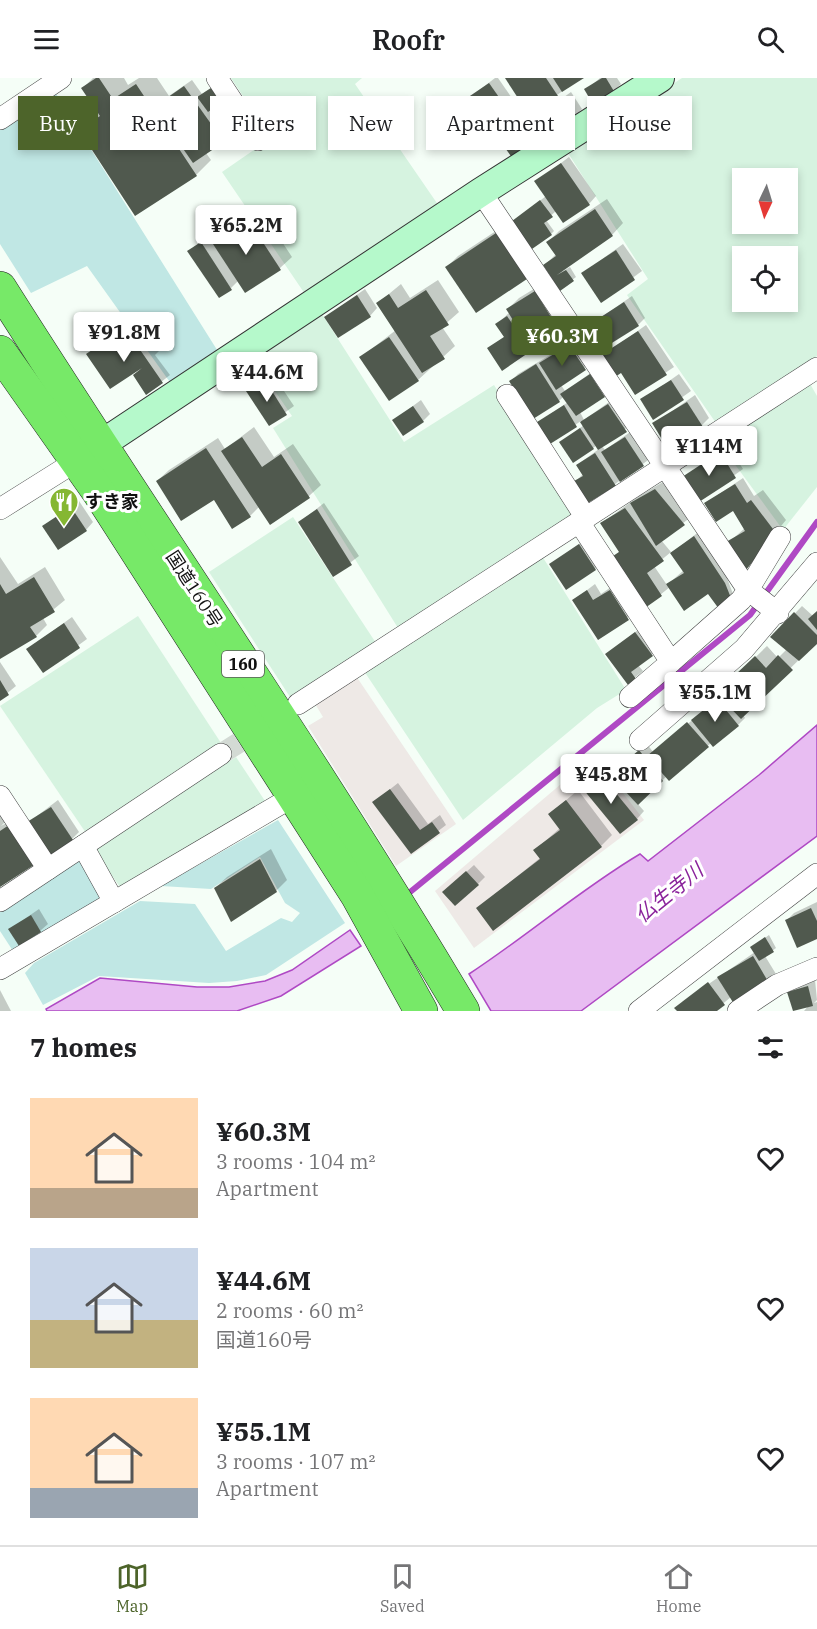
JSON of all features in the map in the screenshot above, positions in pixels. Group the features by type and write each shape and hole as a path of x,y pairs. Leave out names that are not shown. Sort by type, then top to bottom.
{"highway":[{"name":"国道160号","path":"0,288 89,453 294,796 357,895 421,1011"},
{"name":"国道160号","path":"0,352 89,453 387,883 463,1011"}],"street":[{"path":"0,119 61,78"},
{"path":"217,78 229,96"},
{"path":"0,509 89,453 481,192 660,78"},
{"path":"481,192 748,590 778,613"},
{"path":"298,704 817,368"},
{"path":"507,395 671,662"},
{"path":"630,697 741,600 780,537"},
{"path":"640,740 744,650 778,613 817,563"},
{"path":"0,901 221,754"},
{"path":"0,796 48,869"},
{"path":"0,969 294,796"},
{"path":"83,846 114,902"},
{"path":"639,1011 817,874"},
{"path":"738,1011 777,985 817,968"}],"shaded area":[{"path":"18,118 18,150 91,150 219,353 172,385 87,266 31,293 0,244 0,130"},
{"path":"356,676 456,824 396,866 308,726 323,717 314,702"},
{"path":"594,756 644,820 474,948 435,891"},
{"path":"278,820 345,923 266,975 237,981 209,983 99,976 43,1005 25,973 34,963 140,901 195,904 226,951 281,918 292,922 300,913 285,903 260,857 211,889 161,886"},
{"path":"78,858 104,896 13,951 0,931 0,910"}],"green space":[{"path":"231,78 362,78 355,84 363,96 328,96 328,150 400,150 441,209 305,294 222,172 254,150 316,150 316,96 243,96"},
{"path":"682,78 817,78 817,356 716,423 627,295 648,279 568,153 587,140 587,150 692,150 692,96 655,96"},
{"path":"322,314 404,442 494,385 575,515 398,628 273,428 292,416 253,359"},
{"path":"809,382 817,396 817,487 783,530 717,440"},
{"path":"293,517 376,643 292,700 209,572"},
{"path":"542,556 626,690 597,708 463,820 364,671"},
{"path":"138,616 221,743 86,833 0,706"},
{"path":"236,757 265,801 120,887 94,850"}],"water":[{"name":"仏生寺川","path":"817,725 817,836 581,1011 491,1011 469,974 575,897 640,854 648,861 759,775"},
{"path":"350,930 361,946 281,996 237,1011 47,1011 46,1009 100,978 197,987 229,987 265,981 292,970"}],"building":[{"path":"99,78 111,96 110,150 180,150 197,176 135,216 92,150 98,150 98,117 100,116 98,96 86,96 81,88"},
{"path":"505,78 546,78 558,96 517,96"},
{"path":"553,78 584,78 562,92"},
{"path":"606,78 615,93 610,96 588,96 584,89"},
{"path":"489,83 498,96 470,96"},
{"path":"136,84 144,96 118,96"},
{"path":"184,86 191,96 170,96"},
{"path":"211,88 216,96 210,96 210,111 208,112 198,96"},
{"path":"198,106 210,122 210,150 212,150 193,163 184,150 198,150"},
{"path":"507,150 526,150 513,159"},
{"path":"561,163 590,205 563,223 534,181"},
{"path":"540,200 553,217 544,223 552,235 532,249 512,221"},
{"path":"595,209 613,236 557,275 566,270 574,281 560,291 543,265 556,256 546,242"},
{"path":"247,218 281,270 245,293 211,241"},
{"path":"496,233 527,279 476,313 445,267"},
{"path":"201,242 232,290 219,298 187,251"},
{"path":"616,250 635,280 601,303 581,273"},
{"path":"426,290 449,325 430,336 445,359 422,373 376,303 389,294 398,308"},
{"path":"535,291 562,335 534,353 506,309"},
{"path":"357,295 371,317 338,338 324,317"},
{"path":"624,302 639,326 599,351 584,328"},
{"path":"507,316 531,351 502,371 487,348 504,337 495,324"},
{"path":"125,328 163,383 146,395 133,375 142,368 110,389 86,354"},
{"path":"638,331 667,375 635,395 621,373 615,377 601,355"},
{"path":"389,337 419,381 389,401 359,357"},
{"path":"569,345 586,370 556,390 539,363"},
{"path":"536,364 560,402 533,419 509,381"},
{"path":"590,374 605,397 576,416 560,394"},
{"path":"265,380 287,415 269,426 246,391"},
{"path":"671,380 684,400 653,420 640,399"},
{"path":"687,402 703,427 668,449 652,423"},
{"path":"608,404 627,432 598,450 580,422"},
{"path":"564,405 577,427 550,444 537,422"},
{"path":"413,406 424,422 403,436 392,420"},
{"path":"580,428 594,449 573,463 559,442"},
{"path":"242,437 262,467 281,454 310,498 270,525 221,451"},
{"path":"625,437 644,466 620,482 601,452"},
{"path":"206,448 251,517 232,529 214,500 181,521 156,481"},
{"path":"720,452 736,478 699,502 682,477"},
{"path":"595,453 616,486 588,503 574,481 583,476 576,465"},
{"path":"735,484 747,503 751,500 776,533 746,570 726,542 745,531 733,511 716,522 704,503"},
{"path":"655,489 685,525 656,546 630,503"},
{"name":"すき家","path":"71,507 87,531 58,550 42,526"},
{"path":"625,508 664,561 647,573 662,596 645,608 613,556 619,552 600,523"},
{"path":"317,509 352,565 333,577 298,522"},
{"path":"694,536 725,583 731,598 719,609 708,594 684,611 666,584 684,573 670,553"},
{"path":"579,544 596,570 566,590 549,564"},
{"path":"34,577 55,612 30,627 37,637 0,659 0,584 6,594"},
{"path":"587,590 593,600 610,590 629,620 598,640 572,600"},
{"path":"817,611 817,630 808,619"},
{"path":"794,612 817,635 817,644 799,661 770,637"},
{"path":"64,623 80,648 43,673 26,649"},
{"path":"635,632 653,656 631,672 636,679 628,685 605,654"},
{"path":"778,655 793,670 741,719 716,693 755,656 766,668"},
{"path":"0,680 9,695 0,701"},
{"path":"717,699 739,726 713,747 691,720"},
{"path":"687,722 709,747 669,781 647,756"},
{"path":"639,750 663,781 638,805 610,775"},
{"path":"601,775 638,820 620,834 583,789"},
{"path":"390,789 420,830 432,822 440,833 411,854 372,802"},
{"path":"566,800 602,847 493,931 476,908 540,859 533,850 560,830 548,814"},
{"path":"51,807 73,840 50,856 27,822"},
{"path":"9,825 34,865 0,887 0,831"},
{"path":"260,859 277,892 231,922 214,888"},
{"path":"466,871 479,885 455,906 442,892"},
{"path":"811,908 817,921 817,939 797,948 785,920"},
{"path":"31,915 41,932 19,946 8,929"},
{"path":"765,937 774,952 759,961 750,947"},
{"path":"753,956 769,983 734,1004 717,977"},
{"path":"708,982 725,1005 717,1011 677,1011 674,1008"},
{"path":"808,986 813,1006 793,1011 787,992"}],"waterway":[{"path":"404,897 750,615 817,522"}],"tunnel":[{"path":"221,754 262,728"}],"place":[{"name":"すき家","path":"64,528"}]}
